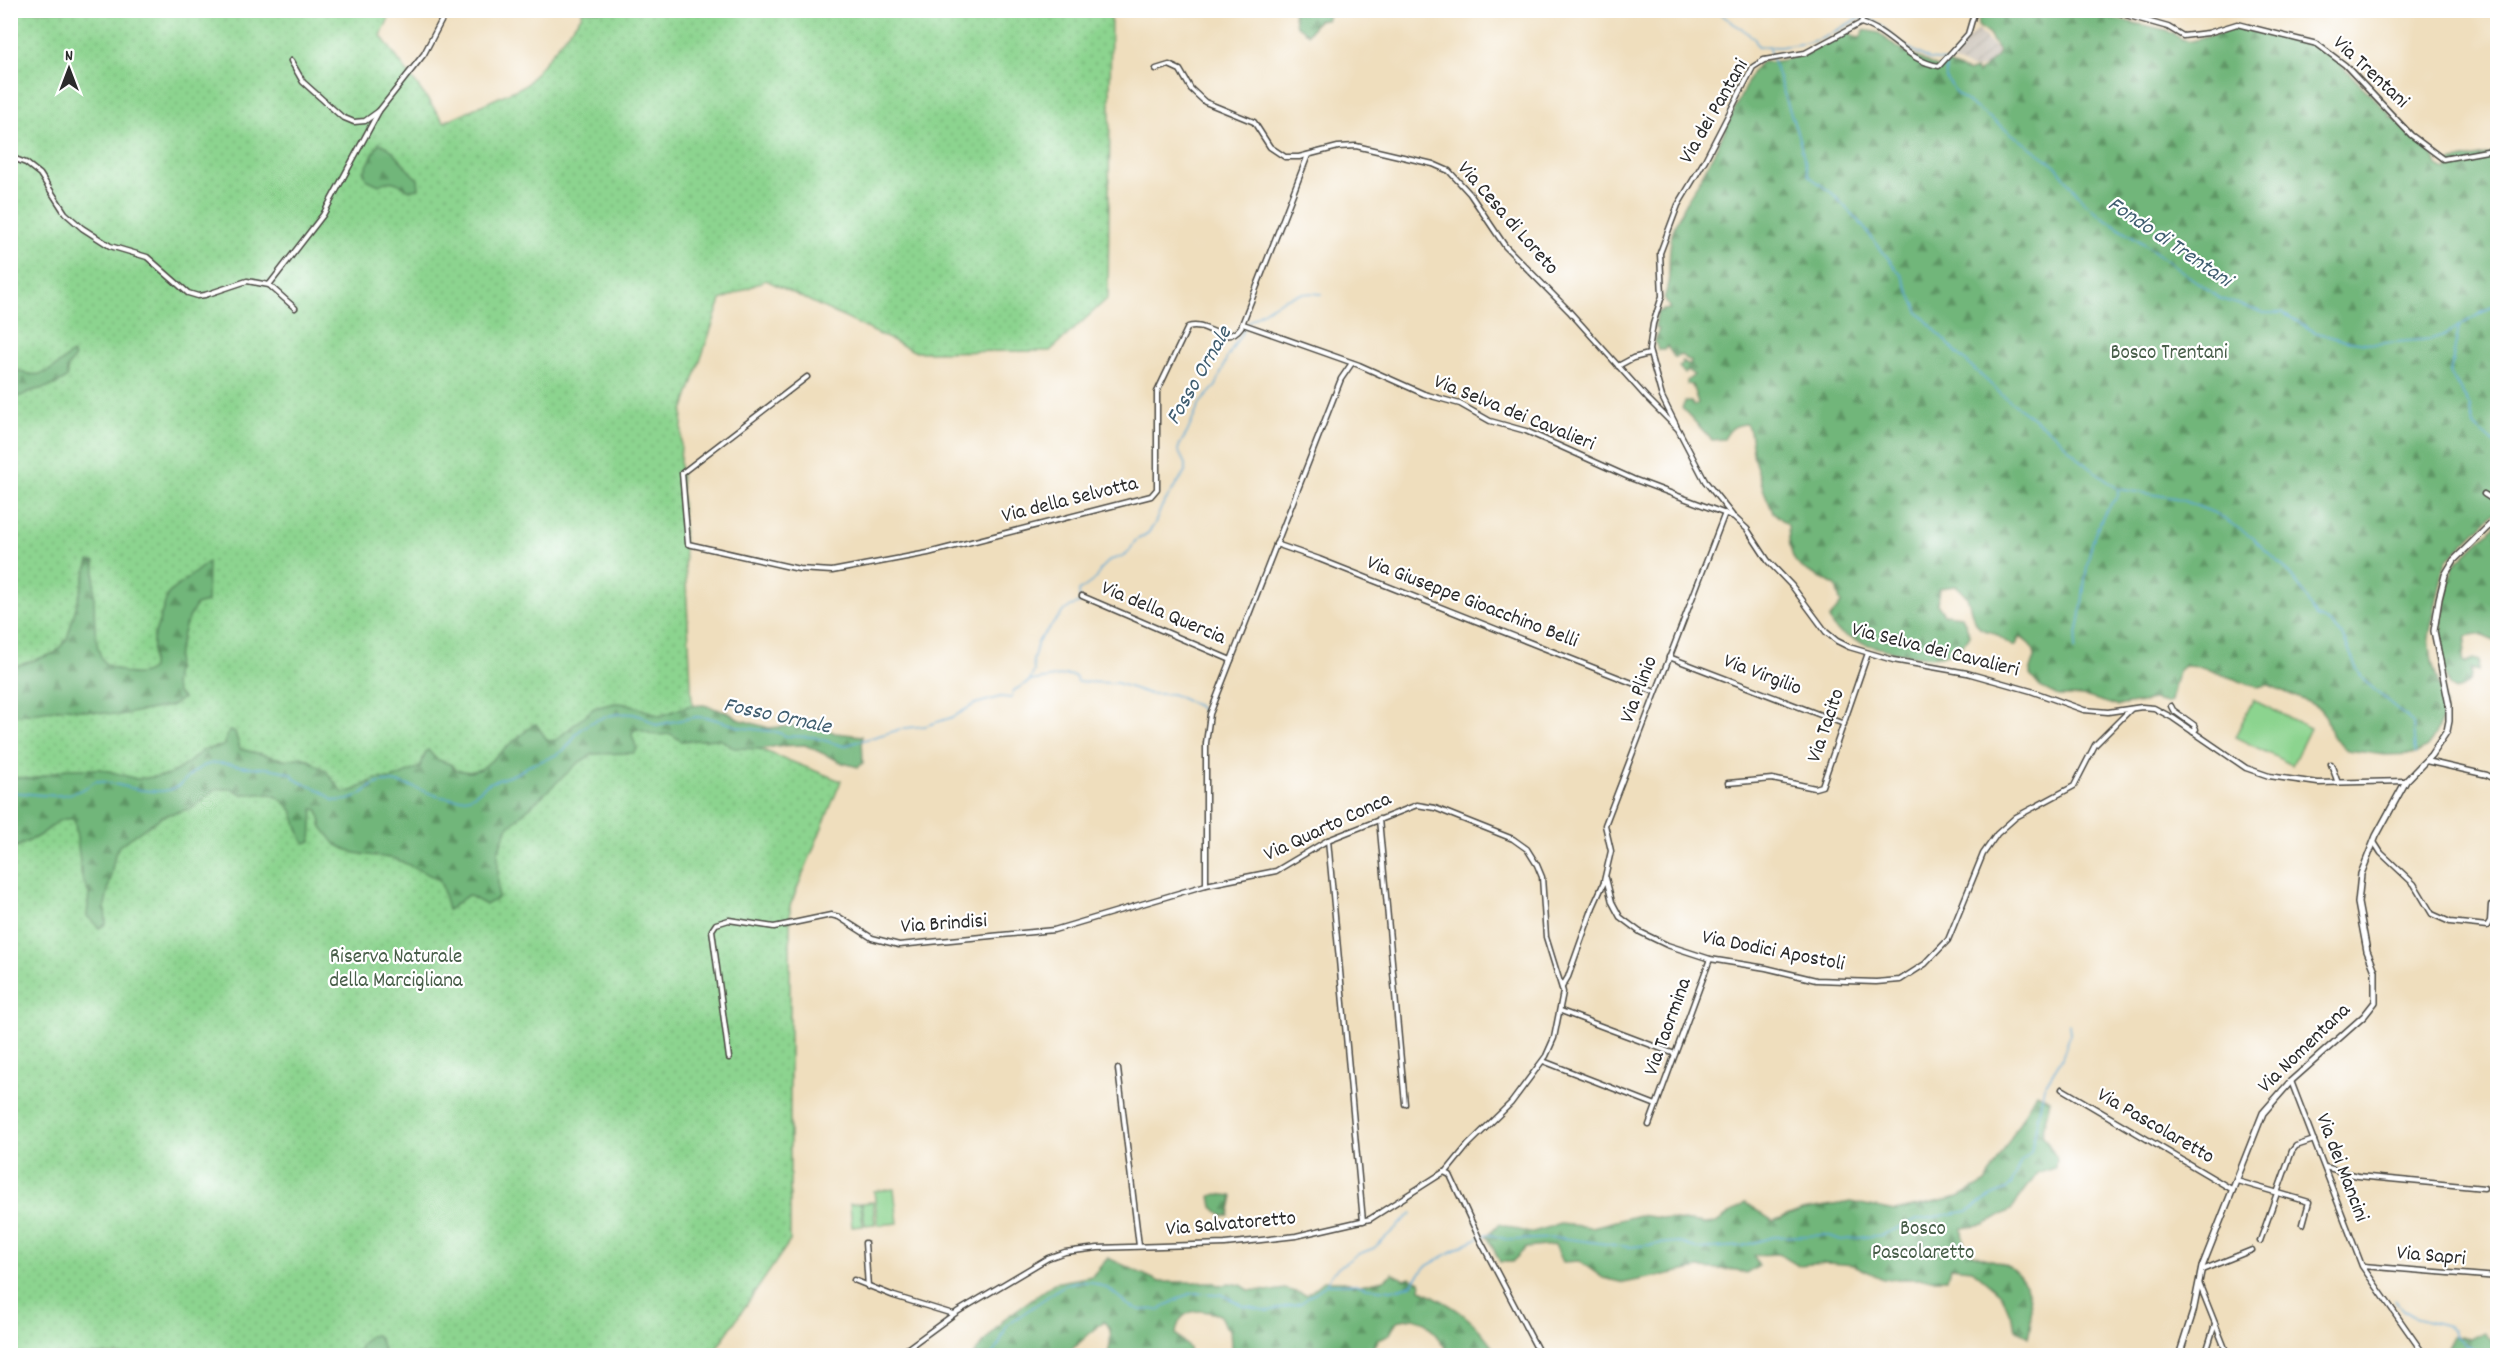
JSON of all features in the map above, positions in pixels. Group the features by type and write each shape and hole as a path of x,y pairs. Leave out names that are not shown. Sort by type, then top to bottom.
{"main road":[{"name":"Via Nomentana","path":"2179,1356 2193,1312 2202,1270 2263,1113 2291,1081 2364,1016 2375,1002 2375,971 2365,943 2357,895 2361,874 2374,842 2406,781 2426,761 2443,738 2449,721 2448,699 2434,631 2445,575 2460,552 2498,517"}],"street":[{"path":"269,285 323,216 379,111 430,45 447,10"},
{"path":"1865,10 1862,20 1910,54 1938,66 1968,34 1975,10"},
{"name":"Via Trentani","path":"2108,10 2168,27 2183,36 2208,33 2237,24 2317,44 2350,70 2411,135 2443,159 2498,149"},
{"name":"Via dei Pantani","path":"1677,429 1662,397 1649,354 1652,330 1662,296 1659,255 1673,215 1752,69 1766,59 1805,53 1862,20"},
{"path":"291,61 303,82 346,119 362,122 379,111"},
{"name":"Via Cesa di Loreto","path":"1156,69 1167,65 1177,68 1193,91 1205,102 1254,122 1270,147 1279,154 1294,158 1338,147 1356,146 1383,151 1446,169 1470,194 1505,246 1569,310 1677,429 1705,481 1733,516"},
{"path":"1243,324 1308,155"},
{"path":"10,157 26,163 40,174 65,213 88,233 117,249 147,257 188,293 198,296 205,295 247,281 269,285 286,297 295,308"},
{"name":"Via Selva dei Cavalieri","path":"1243,324 1352,363 1424,393 1460,404 1492,422 1526,431 1641,482 1733,516 1744,526 1765,558 1792,586 1828,634 1844,645 1868,654 1963,672 2031,690 2081,709 2108,712 2154,708 2255,772 2303,781 2338,783 2406,781"},
{"name":"Via della Selvotta","path":"807,377 682,473 688,544 743,558 820,572 832,572 908,558 1145,498 1154,494 1157,489 1158,390 1185,330 1190,326 1198,326 1229,337 1235,335 1243,324"},
{"path":"1618,366 1649,354"},
{"path":"1206,885 1207,726 1341,379 1352,363"},
{"path":"2484,494 2498,503"},
{"name":"Via Plinio","path":"1604,880 1611,851 1605,826 1725,513"},
{"name":"Via Giuseppe Gioacchino Belli","path":"1276,544 1655,692"},
{"name":"Via della Quercia","path":"1082,596 1231,660"},
{"name":"Via Tacito","path":"1728,783 1774,779 1821,787 1868,654"},
{"name":"Via Virgilio","path":"1669,657 1844,724"},
{"path":"2171,706 2173,710 2194,725 2196,729 2193,732"},
{"name":"Via Dodici Apostoli","path":"1604,880 1607,879 1610,898 1615,910 1631,927 1655,940 1710,959 1826,981 1884,982 1908,976 1925,964 1950,936 1983,854 1995,836 2016,817 2074,786 2095,745 2131,709"},
{"path":"2426,761 2484,774 2498,781"},
{"path":"2331,764 2338,783"},
{"name":"Via Quarto Conca","path":"1206,885 1276,871 1328,840 1412,806 1425,806 1513,839 1523,845 1536,862 1541,874 1545,933 1562,987 1561,1011 1553,1041 1543,1060 1509,1105 1468,1145 1446,1172"},
{"path":"1378,819 1405,1104"},
{"path":"1328,840 1363,1221"},
{"path":"2374,842 2381,853 2412,880 2428,910 2436,916 2450,922 2473,922 2485,926 2490,923 2490,905"},
{"path":"1562,987 1569,977 1604,880"},
{"name":"Via Brindisi","path":"729,1058 712,930 716,924 729,920 774,927 833,915 872,938 899,945 1054,930 1206,885"},
{"name":"Via Taormina","path":"1649,1125 1710,959"},
{"path":"1561,1011 1675,1054"},
{"name":"Via Taormina","path":"1543,1060 1656,1105"},
{"path":"1118,1069 1139,1246"},
{"name":"Via dei Mancini","path":"2291,1081 2362,1266 2426,1356"},
{"name":"Via Pascolaretto","path":"2062,1089 2233,1190"},
{"path":"2260,1241 2294,1149 2314,1140"},
{"path":"2324,1167 2358,1176 2484,1188"},
{"path":"1446,1172 1450,1175 1476,1232 1540,1356"},
{"name":"Via Salvatoretto","path":"897,1356 954,1314 1048,1258 1086,1249 1217,1245 1271,1240 1363,1221 1385,1211 1436,1175 1446,1172"},
{"path":"2237,1181 2309,1202 2303,1224"},
{"path":"865,1243 868,1287"},
{"path":"2202,1270 2252,1250"},
{"name":"Via Sapri","path":"2362,1266 2498,1277"},
{"path":"854,1280 868,1287 954,1314"},
{"path":"2199,1282 2229,1356"},
{"path":"2205,1356 2216,1323"}],"shaded area":[{"path":"1977,30 1998,51 1995,57 1985,66 1978,68 1971,68 1949,60"}],"green space":[{"path":"1293,10 1330,11 1326,20 1318,20 1308,34 1296,25"},
{"name":"Bosco Trentani","path":"1980,10 2080,11 2166,30 2182,39 2192,41 2237,28 2298,40 2318,47 2332,56 2390,114 2390,118 2393,118 2434,157 2437,166 2447,171 2449,162 2497,153 2497,510 2447,560 2444,567 2429,636 2432,662 2445,705 2442,719 2427,747 2415,754 2385,755 2347,750 2332,737 2326,717 2320,709 2310,703 2269,685 2256,687 2201,667 2184,666 2178,671 2171,701 2166,703 2154,700 2117,706 2084,696 2058,696 2040,687 2030,675 2035,655 2029,644 2019,637 2016,646 2013,646 1994,633 1980,628 1974,620 1966,595 1956,586 1939,588 1937,604 1944,614 1962,616 1970,635 1954,651 1941,656 1917,656 1854,640 1834,628 1829,619 1841,604 1836,586 1798,565 1794,559 1788,525 1773,512 1764,491 1754,459 1750,431 1746,424 1732,428 1724,439 1712,440 1682,408 1685,402 1691,402 1694,406 1698,403 1692,385 1687,384 1687,381 1694,375 1688,371 1685,374 1679,367 1682,361 1690,365 1691,360 1681,355 1675,358 1667,346 1664,350 1658,350 1655,341 1659,329 1655,328 1657,313 1670,309 1664,298 1668,282 1671,240 1680,214 1703,174 1753,71 1761,62 1785,60 1796,56 1850,29 1850,34 1860,38 1864,30 1879,33 1897,48 1939,68 1947,61 1950,65 1969,72 1975,69 1978,73 1996,57 1999,51 1989,35 1978,26"},
{"name":"Riserva Naturale della Marcigliana","path":"10,11 392,11 381,36 444,122 526,85 582,15 582,11 1111,11 1108,298 1050,351 916,352 766,280 721,300 683,411 680,462 693,723 841,781 790,906 790,1241 712,1355 11,1355"},
{"path":"379,143 391,149 418,179 419,189 410,190 391,181 379,185 366,179 364,172"},
{"path":"72,353 75,357 67,368 67,377 63,381 11,398 11,367 20,372 36,375 50,370"},
{"path":"2497,524 2497,642 2478,634 2467,636 2463,661 2465,663 2473,659 2479,661 2478,671 2471,668 2468,683 2455,690 2449,685 2443,669 2442,617 2453,566"},
{"path":"89,561 95,562 94,615 100,655 110,666 126,673 136,674 152,668 153,639 168,594 208,562 207,602 196,605 185,626 178,652 174,685 177,693 183,698 171,706 119,715 66,708 11,716 11,668 55,653 67,639"},
{"path":"2253,700 2310,728 2292,765 2235,737"},
{"path":"615,703 629,704 660,716 688,706 704,705 729,713 738,719 769,728 814,724 835,733 862,736 863,763 858,767 843,763 805,745 762,749 734,748 720,739 681,741 671,734 655,735 637,729 632,735 637,749 633,753 593,754 578,763 507,828 498,852 498,898 486,905 468,895 448,910 438,879 396,859 355,853 336,845 322,827 318,810 313,809 311,841 306,843 302,840 292,810 279,798 270,794 242,794 232,789 216,789 192,808 163,816 119,846 115,854 105,906 106,924 99,928 87,916 89,893 82,878 73,819 58,821 37,837 11,848 11,777 33,779 66,769 101,769 137,779 169,775 187,764 203,750 223,746 229,731 235,732 240,749 286,760 301,757 307,759 326,771 343,793 355,790 375,779 392,779 420,767 428,750 436,759 450,764 456,770 470,772 481,769 533,725 536,724 548,741 556,740 594,708"},
{"name":"Bosco Pascolaretto","path":"2036,1093 2050,1100 2042,1134 2056,1157 2055,1168 2037,1174 2011,1210 1984,1225 1962,1228 1964,1242 1969,1251 2007,1265 2024,1282 2031,1309 2028,1337 2016,1328 2002,1295 1971,1269 1950,1267 1947,1279 1883,1279 1854,1265 1828,1263 1797,1265 1779,1254 1754,1255 1759,1266 1746,1274 1737,1270 1699,1268 1624,1283 1603,1278 1579,1261 1563,1262 1555,1245 1526,1248 1512,1262 1500,1262 1487,1236 1500,1224 1529,1233 1560,1224 1592,1227 1639,1215 1704,1224 1716,1223 1745,1203 1773,1221 1802,1210 1851,1202 1895,1211 1959,1197 1986,1182"},
{"path":"894,1189 898,1223 878,1225 874,1191"},
{"path":"1217,1194 1233,1196 1229,1215 1223,1216 1213,1207 1211,1196"},
{"path":"873,1202 875,1224 865,1225 862,1203"},
{"path":"861,1203 863,1226 852,1227 850,1204"},
{"path":"1108,1258 1160,1282 1213,1282 1220,1286 1229,1283 1241,1285 1249,1290 1285,1289 1307,1295 1324,1281 1345,1281 1355,1286 1384,1280 1393,1273 1404,1280 1410,1278 1421,1282 1420,1289 1464,1315 1482,1332 1498,1355 1451,1355 1426,1322 1413,1318 1397,1321 1390,1334 1379,1339 1370,1355 1324,1355 1320,1353 1318,1356 1237,1355 1231,1345 1230,1330 1224,1325 1220,1315 1198,1311 1191,1312 1181,1319 1176,1334 1189,1348 1190,1355 1108,1355 1110,1332 1104,1321 1071,1350 1069,1355 973,1355 1004,1319 1054,1283 1092,1276"},
{"path":"2484,1332 2497,1345 2497,1355 2443,1355 2453,1336 2470,1339"},
{"path":"376,1335 385,1355 348,1355 360,1349 360,1345 369,1336"}],"waterway":[{"name":"Fondo di Trentani","path":"1715,10 1754,38 1758,46 1779,47 1807,43 1823,38 1859,18 1876,21 1901,44 1929,59 1945,61 1946,78 1958,95 2055,165 2084,202 2107,220 2219,298 2264,313 2283,313 2315,332 2338,339 2373,344 2431,339 2444,335 2498,303"},
{"path":"1768,46 1798,135 1809,176 1833,194 1861,224 1902,276 1919,313 1956,352 2002,395 2054,434 2088,467 2118,489 2118,496 2100,521 2094,536 2087,566 2075,650"},
{"name":"Fosso Ornale","path":"1248,322 1292,296 1321,294"},
{"name":"Fosso Ornale","path":"10,792 64,795 85,788 96,781 141,790 169,790 178,786 198,769 216,763 286,772 321,791 332,800 351,799 381,782 400,783 438,796 458,799 472,796 489,783 555,756 563,751 577,733 590,723 615,715 632,714 656,725 696,717 710,718 744,728 777,732 786,736 813,737 843,746 905,728 925,726 953,717 975,704 1000,697 1012,698 1013,691 1030,681 1034,671 1033,661 1038,641 1063,612 1080,603 1079,591 1097,578 1100,570 1110,560 1129,552 1135,541 1148,533 1154,525 1162,506 1185,472 1185,464 1178,450 1180,444 1200,403 1216,386 1226,360 1245,327"},
{"path":"2459,327 2450,373 2470,406 2474,426 2498,447"},
{"path":"2118,489 2176,498 2217,514 2251,537 2283,566 2302,590 2316,617 2337,629 2359,673 2366,682 2413,723 2415,754"},
{"path":"1031,681 1067,675 1075,676 1078,682 1117,683 1150,694 1172,694 1198,706 1204,713"},
{"path":"990,1356 999,1345 1007,1325 1064,1285 1075,1282 1091,1282 1109,1289 1128,1305 1140,1310 1161,1309 1193,1293 1221,1294 1244,1306 1268,1311 1301,1303 1327,1284 1355,1284 1367,1288 1392,1290 1411,1285 1425,1267 1487,1234 1509,1240 1562,1238 1629,1247 1678,1242 1698,1249 1742,1246 1773,1237 1827,1235 1841,1240 1882,1235 1917,1220 1968,1211 2006,1190 2011,1185 2021,1161 2031,1152 2044,1087 2062,1058 2070,1034 2069,1024"},
{"path":"1327,1283 1331,1274 1343,1264 1356,1255 1374,1248 1412,1213"},
{"path":"2395,1300 2403,1310 2415,1317 2448,1326 2464,1344 2486,1356"}]}
